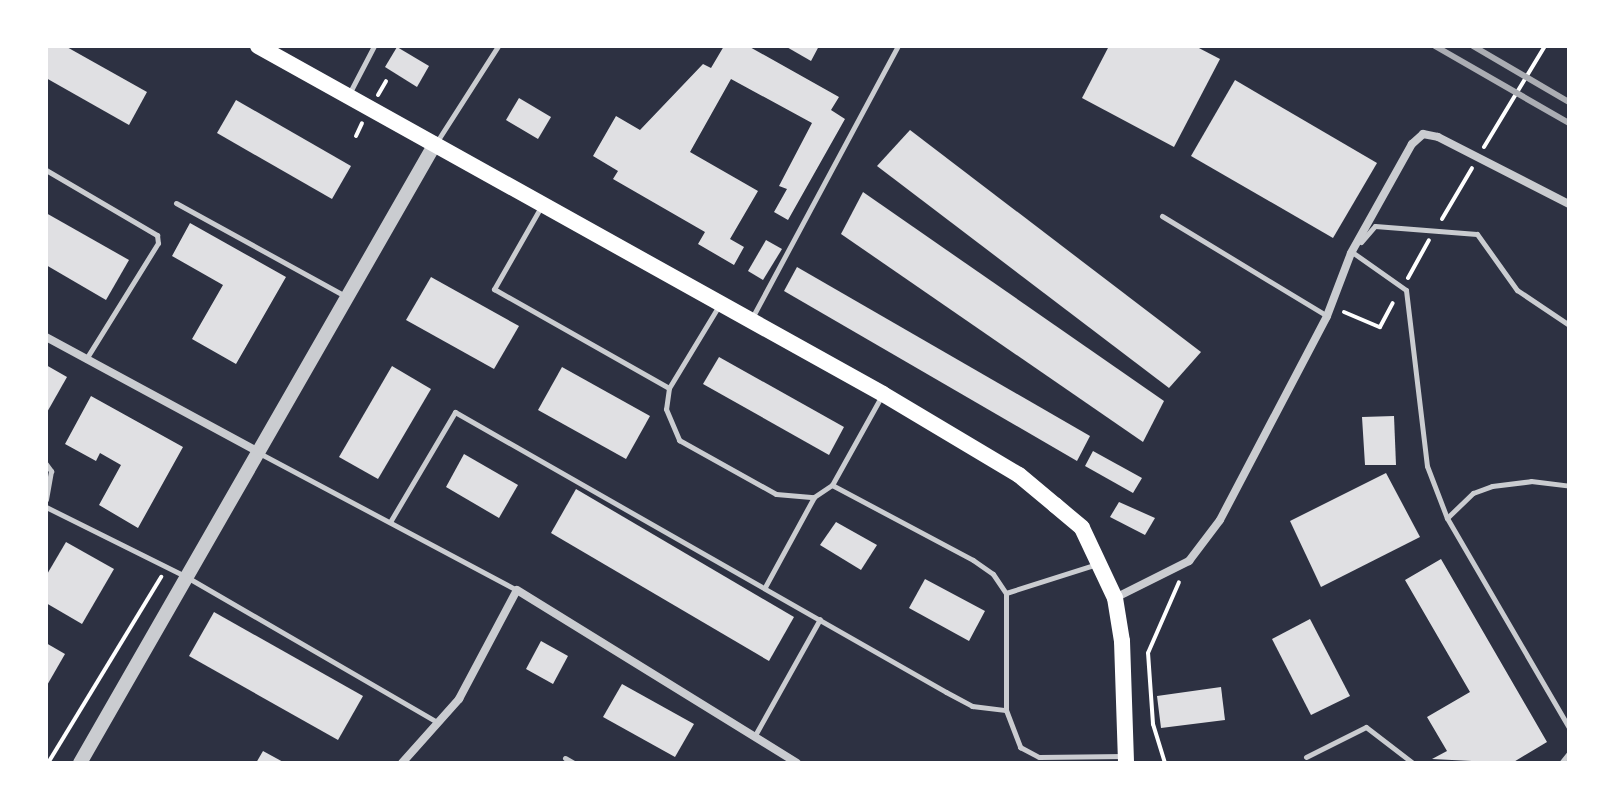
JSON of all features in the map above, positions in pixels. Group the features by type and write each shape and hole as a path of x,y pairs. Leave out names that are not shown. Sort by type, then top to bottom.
{"main road":[{"path":"258,46 544,202 883,394 1019,475 1082,528 1102,563 1115,598 1122,641 1125,760"}],"street":[{"path":"1115,598 1189,561 1220,520 1327,316 1351,253 1412,144 1423,134 1569,204"},
{"path":"80,763 435,144"},
{"path":"46,337 257,451"},
{"path":"402,763 459,699 517,590 797,763"}],"lane":[{"path":"347,97 374,46"},
{"path":"435,144 498,46"},
{"path":"750,320 898,46"},
{"path":"46,170 157,235 158,243 86,359"},
{"path":"544,202 494,289 669,388"},
{"path":"176,203 346,297"},
{"path":"1162,216 1327,316"},
{"path":"1569,325 1517,290 1477,234 1375,226 1351,253 1374,263 1406,290 1427,466 1447,518 1569,728"},
{"path":"720,304 669,388 666,409 679,440 776,494 814,497"},
{"path":"765,587 814,497 832,485 883,394"},
{"path":"390,522 455,412 972,706 1006,710"},
{"path":"257,451 517,590"},
{"path":"46,464 51,471 46,500"},
{"path":"1447,518 1473,493 1492,486 1531,481 1569,486"},
{"path":"832,485 973,560 993,574 1006,593 1006,710 1020,747 1039,757 1125,760"},
{"path":"46,507 185,576 437,722"},
{"path":"1006,593 1102,563"},
{"path":"754,738 820,619"},
{"path":"1306,757 1366,727 1413,763"},
{"path":"1561,763 1569,753"},
{"path":"565,758 574,763"}],"path":[{"path":"1348,311 1380,327 1398,294"},
{"path":"1165,763 1153,724 1148,653 1189,561"},
{"path":"48,763 168,567"}],"building":[{"path":"46,46 65,46 147,92 129,125 46,78"},
{"path":"724,46 748,46 839,97 831,110 845,119 788,220 774,212 787,189 779,186 812,123 731,79 690,152 758,191 730,239 744,247 734,265 698,244 705,232 613,179 618,171 593,156 616,116 640,130 703,64 711,68"},
{"path":"785,46 819,46 811,61"},
{"path":"1109,46 1195,46 1220,59 1174,147 1082,98"},
{"path":"397,47 429,66 417,87 385,67"},
{"path":"1235,80 1377,163 1333,238 1191,156"},
{"path":"519,98 551,117 538,139 506,120"},
{"path":"236,100 351,166 332,199 217,133"},
{"path":"910,130 1201,352 1169,388 877,166"},
{"path":"863,192 1164,401 1143,442 841,234"},
{"path":"46,213 129,260 106,300 46,265"},
{"path":"190,223 286,277 236,364 192,339 223,285 172,256"},
{"path":"766,240 782,249 763,280 748,271"},
{"path":"797,267 1090,436 1077,461 784,291"},
{"path":"431,277 519,326 494,369 406,320"},
{"path":"719,357 844,427 829,455 703,384"},
{"path":"46,365 67,377 46,414"},
{"path":"392,366 431,389 378,479 339,457"},
{"path":"562,367 650,416 626,459 538,410"},
{"path":"91,396 183,447 138,528 99,505 121,465 100,453 96,461 65,444"},
{"path":"1394,416 1396,465 1365,465 1362,417"},
{"path":"1093,451 1142,478 1133,493 1085,466"},
{"path":"464,454 518,485 499,518 446,487"},
{"path":"1386,473 1420,537 1321,587 1290,521"},
{"path":"576,489 794,617 769,661 551,533"},
{"path":"1119,502 1155,518 1145,535 1110,517"},
{"path":"836,522 877,545 861,570 820,545"},
{"path":"66,542 114,569 82,624 46,603 46,576"},
{"path":"1441,559 1547,742 1512,763 1432,759 1447,751 1427,717 1470,692 1405,580"},
{"path":"925,579 985,611 969,641 909,608"},
{"path":"214,612 363,696 338,740 189,656"},
{"path":"1310,619 1350,696 1311,715 1272,639"},
{"path":"541,641 568,656 553,684 526,669"},
{"path":"46,643 65,654 46,687"},
{"path":"622,684 694,724 675,757 603,717"},
{"path":"1221,687 1225,720 1161,728 1157,696"},
{"path":"263,751 285,763 256,763"}],"railway":[{"path":"1435,46 1569,123"},
{"path":"1473,46 1569,102"}]}
